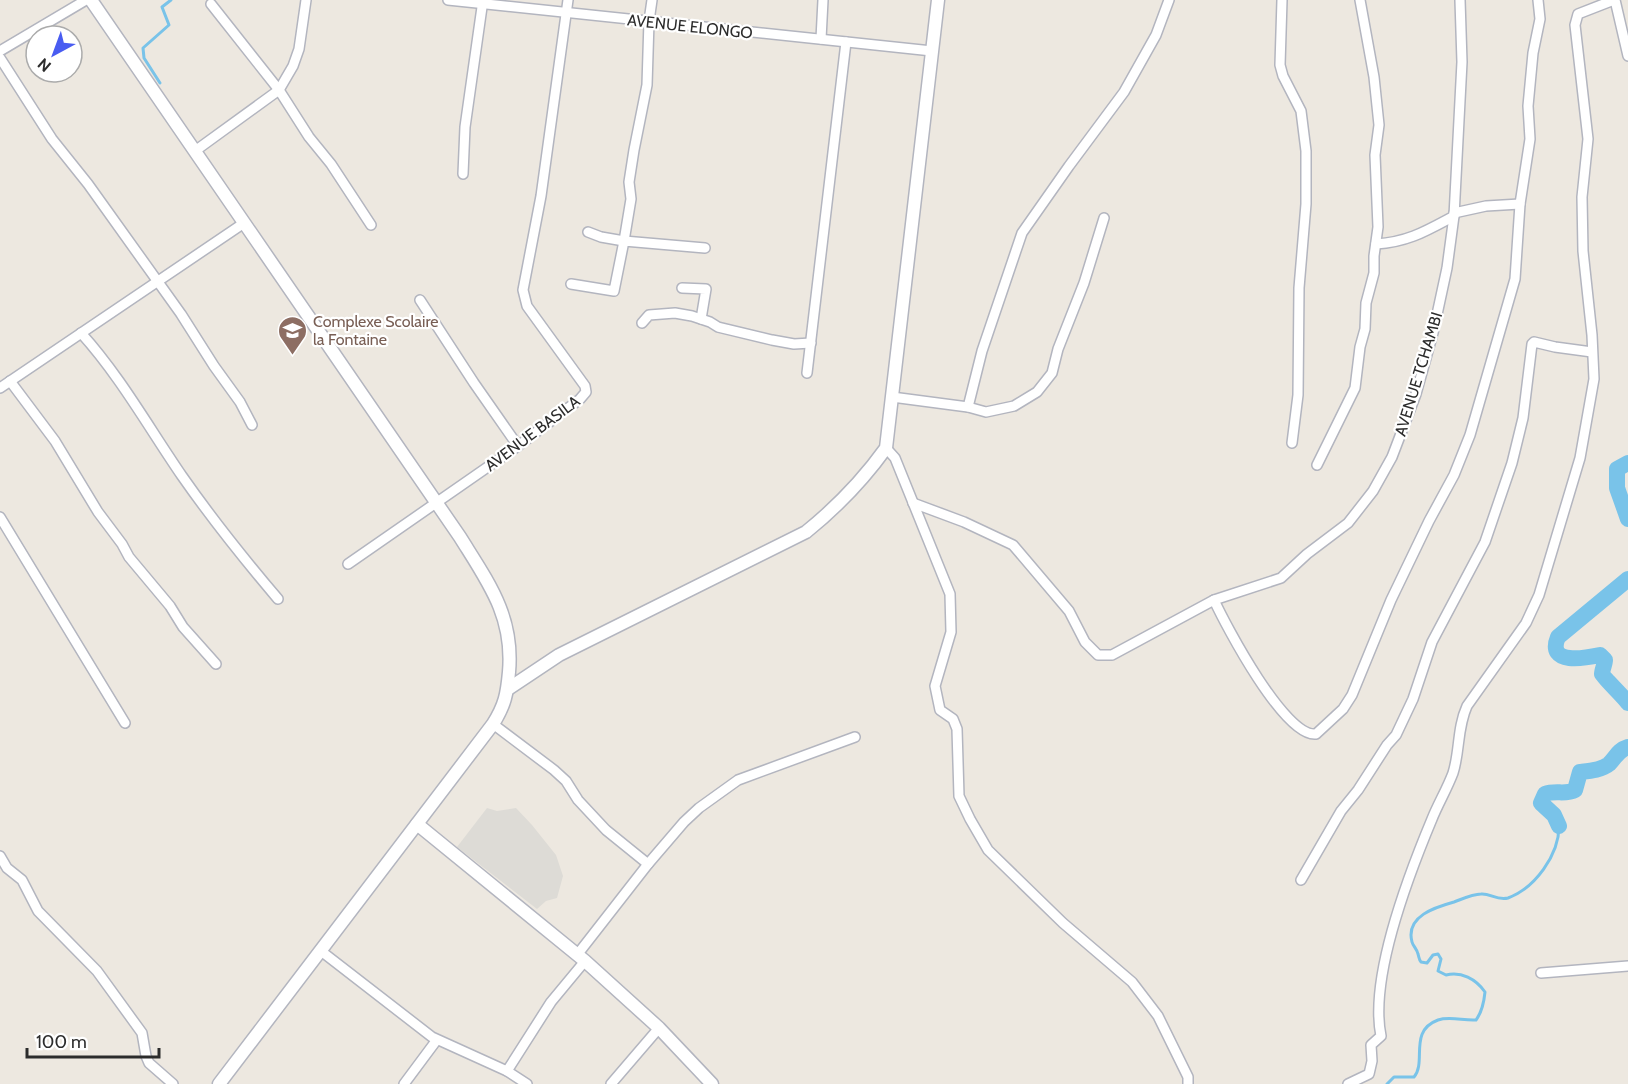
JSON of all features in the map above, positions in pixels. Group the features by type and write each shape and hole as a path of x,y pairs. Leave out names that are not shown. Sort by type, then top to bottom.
{"street":[{"path":"0,51 86,0"},
{"path":"91,0 436,502 501,606 509,634 511,651 508,689 506,700 493,724 219,1084"},
{"path":"195,151 279,90 293,66 306,0"},
{"name":"AVENUE ELONGO","path":"448,0 932,51"},
{"path":"567,12 568,0"},
{"path":"571,284 614,291 632,199 629,182 647,85 652,0"},
{"path":"821,39 824,0"},
{"path":"508,689 559,655 806,532 838,506 886,448 938,0"},
{"path":"968,407 982,351 1022,233 1068,166 1124,92 1156,35 1169,0"},
{"path":"1282,0 1280,65 1283,76 1301,111 1306,151 1306,204 1299,288 1298,395 1292,443"},
{"path":"1317,465 1355,388 1360,347 1365,329 1365,303 1374,273 1378,226 1375,155 1378,125 1374,77 1360,0"},
{"name":"AVENUE TCHAMBI","path":"913,503 963,522 1013,545 1069,611 1085,642 1098,656 1112,655 1214,600 1281,578 1307,554 1348,523 1373,491 1392,457 1416,394 1433,333 1447,268 1454,215 1462,63 1460,0"},
{"path":"1214,600 1226,627 1271,698 1294,724 1311,735 1316,735 1343,709 1352,695 1391,600 1454,475 1470,435 1515,279 1520,204 1530,139 1528,106 1533,53 1540,20 1538,0"},
{"path":"1348,1084 1369,1074 1372,1061 1371,1045 1381,1036 1378,1005 1391,932 1431,819 1452,776 1462,718 1467,706 1527,623 1539,595 1580,458 1594,379 1583,251 1582,197 1588,139 1575,25 1578,14 1614,0 1628,56"},
{"path":"463,174 465,127 482,2"},
{"path":"212,4 279,90 371,225"},
{"name":"AVENUE BASILA","path":"348,564 518,446 586,392 585,386 527,306 523,290 541,196 567,12"},
{"path":"807,373 846,42"},
{"path":"0,58 52,139 88,184 158,281 240,402 252,425"},
{"path":"1376,244 1396,242 1418,235 1454,215 1486,206 1520,204"},
{"path":"892,397 968,407 986,412 1014,406 1037,392 1052,373 1058,349 1084,283 1104,218"},
{"path":"0,388 244,223"},
{"path":"588,232 601,237 705,248"},
{"path":"682,288 706,289 701,319"},
{"path":"420,300 518,446"},
{"path":"642,323 648,316 675,313 701,319 718,327 772,340 794,344 811,343"},
{"path":"81,333 128,394 230,543 278,599"},
{"path":"1301,880 1341,811 1396,735 1413,699 1432,642 1485,542 1498,509 1523,418 1532,344 1534,342 1592,352"},
{"path":"9,381 55,441 98,512 134,564 164,599 183,627 216,664"},
{"path":"886,448 895,458 951,598 951,632 934,686 940,710 953,719 957,729 958,780 961,799 970,819 992,854 1063,923 1132,982 1158,1016 1188,1077 1188,1084"},
{"path":"0,517 125,723"},
{"path":"493,724 554,770 566,781 578,800 606,830 648,864"},
{"path":"507,1071 581,958 648,864 684,822 699,808 738,780 855,737"},
{"path":"417,824 581,958 659,1028 712,1084"},
{"path":"0,856 7,868 22,880 38,911 96,969 142,1034 149,1063 173,1084"},
{"path":"321,951 432,1037 507,1071 527,1084"},
{"path":"1541,973 1568,969 1628,966"},
{"path":"611,1084 659,1028"},
{"path":"404,1084 436,1041"}],"shaded area":[{"path":"487,808 497,811 516,808 556,855 563,876 557,898 546,901 537,909 457,847"}],"waterway":[{"path":"160,83 144,58 143,48 169,25 162,7 171,0"},
{"path":"1628,463 1617,469 1617,488 1628,519"},
{"path":"1628,579 1558,637 1556,646 1562,656 1569,658 1600,655 1605,660 1602,674 1628,703"},
{"path":"1559,826 1554,815 1541,803 1545,794 1575,790 1580,772 1606,766 1619,752 1628,747"},
{"path":"1387,1084 1394,1077 1414,1077 1418,1071 1423,1031 1429,1025 1443,1019 1476,1020 1484,999 1485,992 1473,980 1463,975 1446,975 1438,971 1441,959 1438,954 1433,955 1427,963 1421,962 1412,942 1413,925 1417,919 1431,910 1471,896 1484,894 1504,899 1527,887 1550,859 1555,848 1559,826"}],"place":[{"name":"Complexe Scolaire la Fontaine","path":"292,356"}]}
